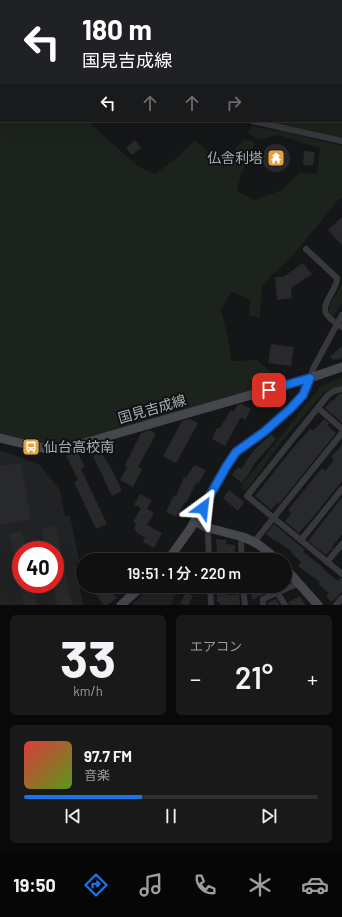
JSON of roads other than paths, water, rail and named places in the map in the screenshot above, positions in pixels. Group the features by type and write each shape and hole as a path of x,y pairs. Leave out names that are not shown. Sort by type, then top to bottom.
{"street":[{"path":"256,122 342,141"},
{"path":"306,249 337,278 337,283 325,306 325,311 327,316 340,326"},
{"path":"173,553 195,521 236,452 264,432 290,409 303,395 314,369 340,326 342,316"},
{"name":"国見吉成線","path":"0,438 48,449 67,448 310,378 342,367"},
{"path":"342,389 334,391 328,395 247,496 342,574"},
{"path":"318,408 342,428"},
{"path":"254,542 342,433"},
{"path":"301,540 342,489"},
{"path":"195,521 209,529 243,537 254,542 269,553"},
{"path":"209,529 209,553"},
{"path":"242,553 241,544 243,537"},
{"path":"327,562 342,544"},
{"path":"292,576 318,605"},
{"path":"292,586 299,583"},
{"path":"121,605 134,593"},
{"path":"210,593 211,605"},
{"path":"243,593 244,605"},
{"path":"263,605 263,599 275,593"},
{"path":"278,593 285,605"},
{"path":"336,605 342,598"}],"place":[{"name":"仏舎利塔","path":"276,158"},
{"name":"仙台高校南","path":"31,447"}]}
